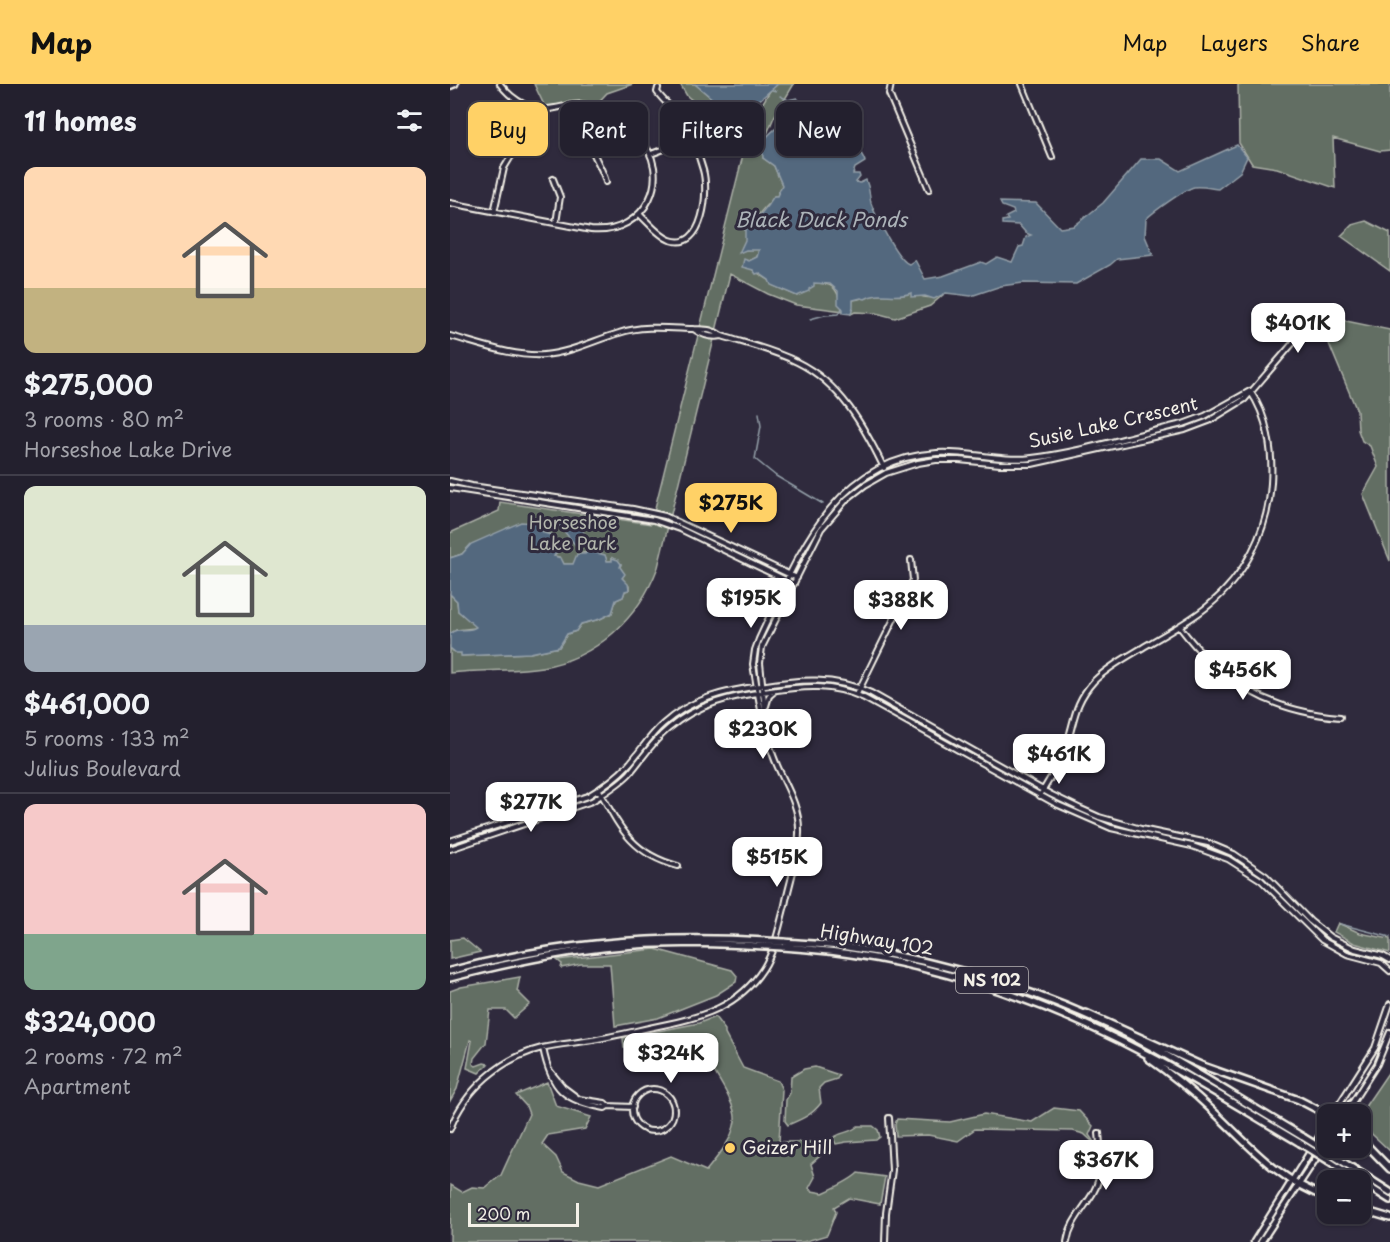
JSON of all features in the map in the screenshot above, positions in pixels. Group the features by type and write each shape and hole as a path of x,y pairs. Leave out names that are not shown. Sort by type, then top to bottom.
{"highway":[{"name":"Highway 102","path":"450,971 483,962 552,949 614,941 680,938 847,947 888,954 1010,985 1086,1016 1141,1042 1317,1149"},
{"name":"Highway 102","path":"450,978 504,964 636,945 765,944"},
{"name":"Highway 102","path":"783,945 909,965 995,988 1048,1008 1146,1054 1302,1140"},
{"path":"1010,985 1096,1016 1203,1066 1299,1100 1317,1109"},
{"path":"1048,1008 1149,1059 1213,1111 1259,1157 1299,1185 1317,1193"},
{"path":"1371,1149 1390,1169"},
{"name":"Highway 102","path":"1331,1158 1346,1170"},
{"name":"Highway 102","path":"1331,1158 1390,1192"},
{"name":"Highway 102","path":"1371,1188 1390,1200"},
{"path":"1371,1212 1390,1218"}],"main road":[{"path":"450,87 455,84"},
{"path":"1254,1242 1317,1140"},
{"path":"1261,1242 1317,1157"}],"street":[{"path":"500,84 521,102"},
{"path":"891,84 889,94 929,189"},
{"path":"1022,84 1052,157"},
{"path":"658,88 657,92 665,102"},
{"path":"450,203 605,231 627,224 647,203 654,186 655,170 648,150"},
{"path":"651,154 660,151"},
{"path":"494,212 504,168 512,156"},
{"path":"596,156 604,172 606,182"},
{"path":"639,214 670,240 683,241 695,233 704,201 705,183 698,156"},
{"path":"553,179 560,197 556,223"},
{"name":"Susie Lake Crescent","path":"760,692 762,685 761,650 821,530 854,493 886,473 918,463 959,460 1032,464 1185,430 1230,410 1245,399 1293,343 1314,309"},
{"path":"450,336 514,353 544,355 633,329 667,327 695,330 714,338 722,336 778,354 802,364 819,376 835,390 858,419 886,473"},
{"path":"1040,796 1062,755 1077,706 1092,684 1108,669 1208,606 1229,586 1250,556 1264,522 1271,486 1270,450 1262,415 1250,391"},
{"name":"Susie Lake Crescent","path":"760,692 756,686 753,664 755,647 816,526 831,506 858,481 883,467 917,456 936,453 959,453 1000,459 1032,458 1089,446 1183,424 1205,416 1250,391"},
{"path":"450,481 661,514 796,578"},
{"path":"450,488 654,520 680,529 794,584"},
{"path":"857,694 913,580 911,560"},
{"path":"1179,626 1220,669 1255,695 1296,711 1317,716 1340,717"},
{"path":"450,841 580,800 598,790 623,771 654,733 670,718 704,698 794,680 833,681 860,688 1043,790 1099,817 1144,830 1198,840 1225,849 1259,870 1310,921 1330,937 1355,949 1390,960"},
{"path":"450,849 572,809 602,795 628,774 660,736 674,724 691,712 715,702 734,696 777,690 815,686 839,688 857,694 1071,812 1112,828 1192,846 1228,859 1261,880 1322,940 1347,954 1381,963 1390,971"},
{"path":"765,710 769,696 777,690"},
{"path":"760,692 765,710 767,734"},
{"path":"450,1129 464,1103 480,1083 514,1059 543,1048 591,1040 708,1014 735,999 753,983 763,969 772,952 779,927 797,852 799,827 796,807 776,765 767,734 760,692"},
{"path":"670,718 674,724"},
{"path":"951,745 954,740"},
{"path":"598,790 618,825 634,844 657,859 678,866"},
{"path":"513,820 514,827"},
{"path":"1339,1104 1375,1048 1390,1004"},
{"path":"1351,1104 1377,1064 1390,1032"},
{"path":"543,1048 550,1071 563,1088 579,1099 605,1103 608,1106 633,1107"},
{"path":"656,1089 668,1095 672,1100 673,1114 667,1125 661,1129 647,1130 636,1122 633,1107 638,1096 643,1092 656,1089"},
{"path":"885,1242 885,1213 892,1175 890,1118"},
{"path":"1067,1242 1071,1226 1098,1179 1101,1167 1099,1133"}],"green space":[{"path":"534,84 633,84 607,93 598,102 560,102 560,109 548,107 548,102 543,102"},
{"path":"680,84 695,84 716,102 694,102 687,96"},
{"path":"774,84 794,84 783,102 776,102 774,117 764,141 763,102"},
{"path":"1238,84 1390,84 1390,150 1380,151 1333,138 1335,188 1277,168 1252,164 1239,143"},
{"name":"Horseshoe Lake Park","path":"743,156 763,156 774,166 782,185 777,196 774,196 760,213 742,248 759,249 757,257 749,261 753,270 769,280 772,285 797,296 813,283 832,286 844,311 796,305 768,294 730,274 658,567 640,603 614,633 581,655 562,662 530,669 450,673 450,647 462,656 530,653 559,647 567,634 576,631 581,624 612,613 616,600 623,597 625,591 629,590 629,586 622,578 624,575 621,564 612,558 612,561 607,561 606,558 594,552 581,553 573,564 564,564 559,557 554,556 554,541 550,534 544,534 538,526 530,522 507,528 471,545 462,554 450,558 450,533 499,511 500,502 651,524"},
{"path":"1366,221 1390,233 1390,271 1341,236 1352,225"},
{"path":"912,292 928,297 944,294 930,306 895,318 876,313 855,312 851,314 853,300 874,295"},
{"path":"1317,315 1390,330 1390,561 1363,494 1378,467 1370,446 1362,441 1358,430 1357,411"},
{"path":"450,594 457,601 458,611 476,625 475,628 456,630 450,634"},
{"path":"1338,923 1360,933 1390,939 1390,953 1354,943 1334,932"},
{"path":"463,938 480,952 450,959 450,940"},
{"path":"655,949 732,970 737,976 736,982 716,995 658,1018 615,1026 610,964 581,964 561,968 562,964 557,960"},
{"path":"520,977 517,991 530,1004 514,1018 506,1010 490,1010 486,1043 474,1058 473,1064 476,1066 488,1064 479,1073 467,1068 472,1041 470,1040 457,1089 450,1101 450,991"},
{"path":"715,1017 725,1030 743,1068 778,1081 782,1090 779,1142 825,1144 820,1156 811,1164 815,1177 809,1188 812,1191 823,1193 858,1173 885,1177 880,1204 849,1198 834,1207 836,1212 827,1235 803,1242 450,1242 451,1185 462,1192 472,1187 485,1188 501,1175 529,1114 526,1106 516,1095 547,1082 556,1106 591,1117 585,1129 548,1135 542,1144 556,1157 563,1172 579,1180 599,1185 671,1156 706,1171 728,1142 735,1121 730,1101 712,1068 668,1063 644,1047 644,1044 624,1048 623,1038 699,1023"},
{"path":"815,1067 839,1075 837,1079 824,1083 819,1088 821,1103 814,1111 788,1125 785,1121 786,1100 790,1093 791,1077 804,1069"},
{"path":"1390,1070 1390,1151 1371,1133 1371,1104 1367,1104"},
{"path":"1054,1108 1079,1111 1093,1126 1089,1135 1096,1145 1084,1134 1073,1131 975,1129 958,1141 928,1135 896,1136 897,1119 950,1122 984,1114 1032,1122"},
{"path":"858,1126 873,1126 878,1130 880,1137 876,1140 836,1144 833,1138"}],"water":[{"path":"695,84 778,84 757,102 716,102"},
{"name":"Black Duck Ponds","path":"776,129 776,156 862,156 865,162 855,168 853,174 859,174 860,177 856,182 866,180 871,203 887,237 904,261 909,264 915,260 925,279 943,276 981,262 986,264 997,257 1012,262 1026,237 1031,235 1019,225 1002,224 1002,221 1008,220 1006,217 1014,213 1013,210 1002,206 1000,202 1036,203 1060,228 1074,226 1103,203 1141,159 1161,159 1180,171 1237,145 1247,157 1240,172 1218,189 1194,187 1169,201 1146,219 1145,236 1153,255 1117,259 1076,284 1023,283 1001,286 971,296 946,293 934,299 925,296 911,297 911,293 899,296 870,296 853,300 851,314 843,313 843,309 838,304 838,291 830,284 814,283 809,291 797,296 771,285 769,280 759,273 756,274 753,270 742,267 744,259 749,261 757,257 759,250 746,250 739,253 745,240 745,230 774,196 777,196 782,185 774,166 763,158 764,141"},
{"path":"573,520 578,522 588,541 577,547 558,524"},
{"path":"521,522 535,523 544,533 551,535 558,547 554,549 557,552 554,556 561,558 564,564 573,564 577,554 585,554 588,551 605,555 607,561 612,561 612,558 618,560 625,574 622,578 628,584 629,590 625,591 623,597 616,600 612,613 581,624 576,631 567,634 559,647 530,653 461,656 461,653 456,653 450,648 450,634 456,630 470,630 476,627 458,611 457,601 450,594 450,558 462,554 471,544"}],"waterway":[{"path":"772,90 776,91"},
{"path":"780,96 788,100 797,98 800,102"},
{"path":"810,319 839,314 842,308"},
{"path":"759,413 761,426 755,459 776,476 823,504"},
{"path":"1340,924 1390,937"}],"place":[{"name":"Geizer Hill","path":"730,1148"}]}
